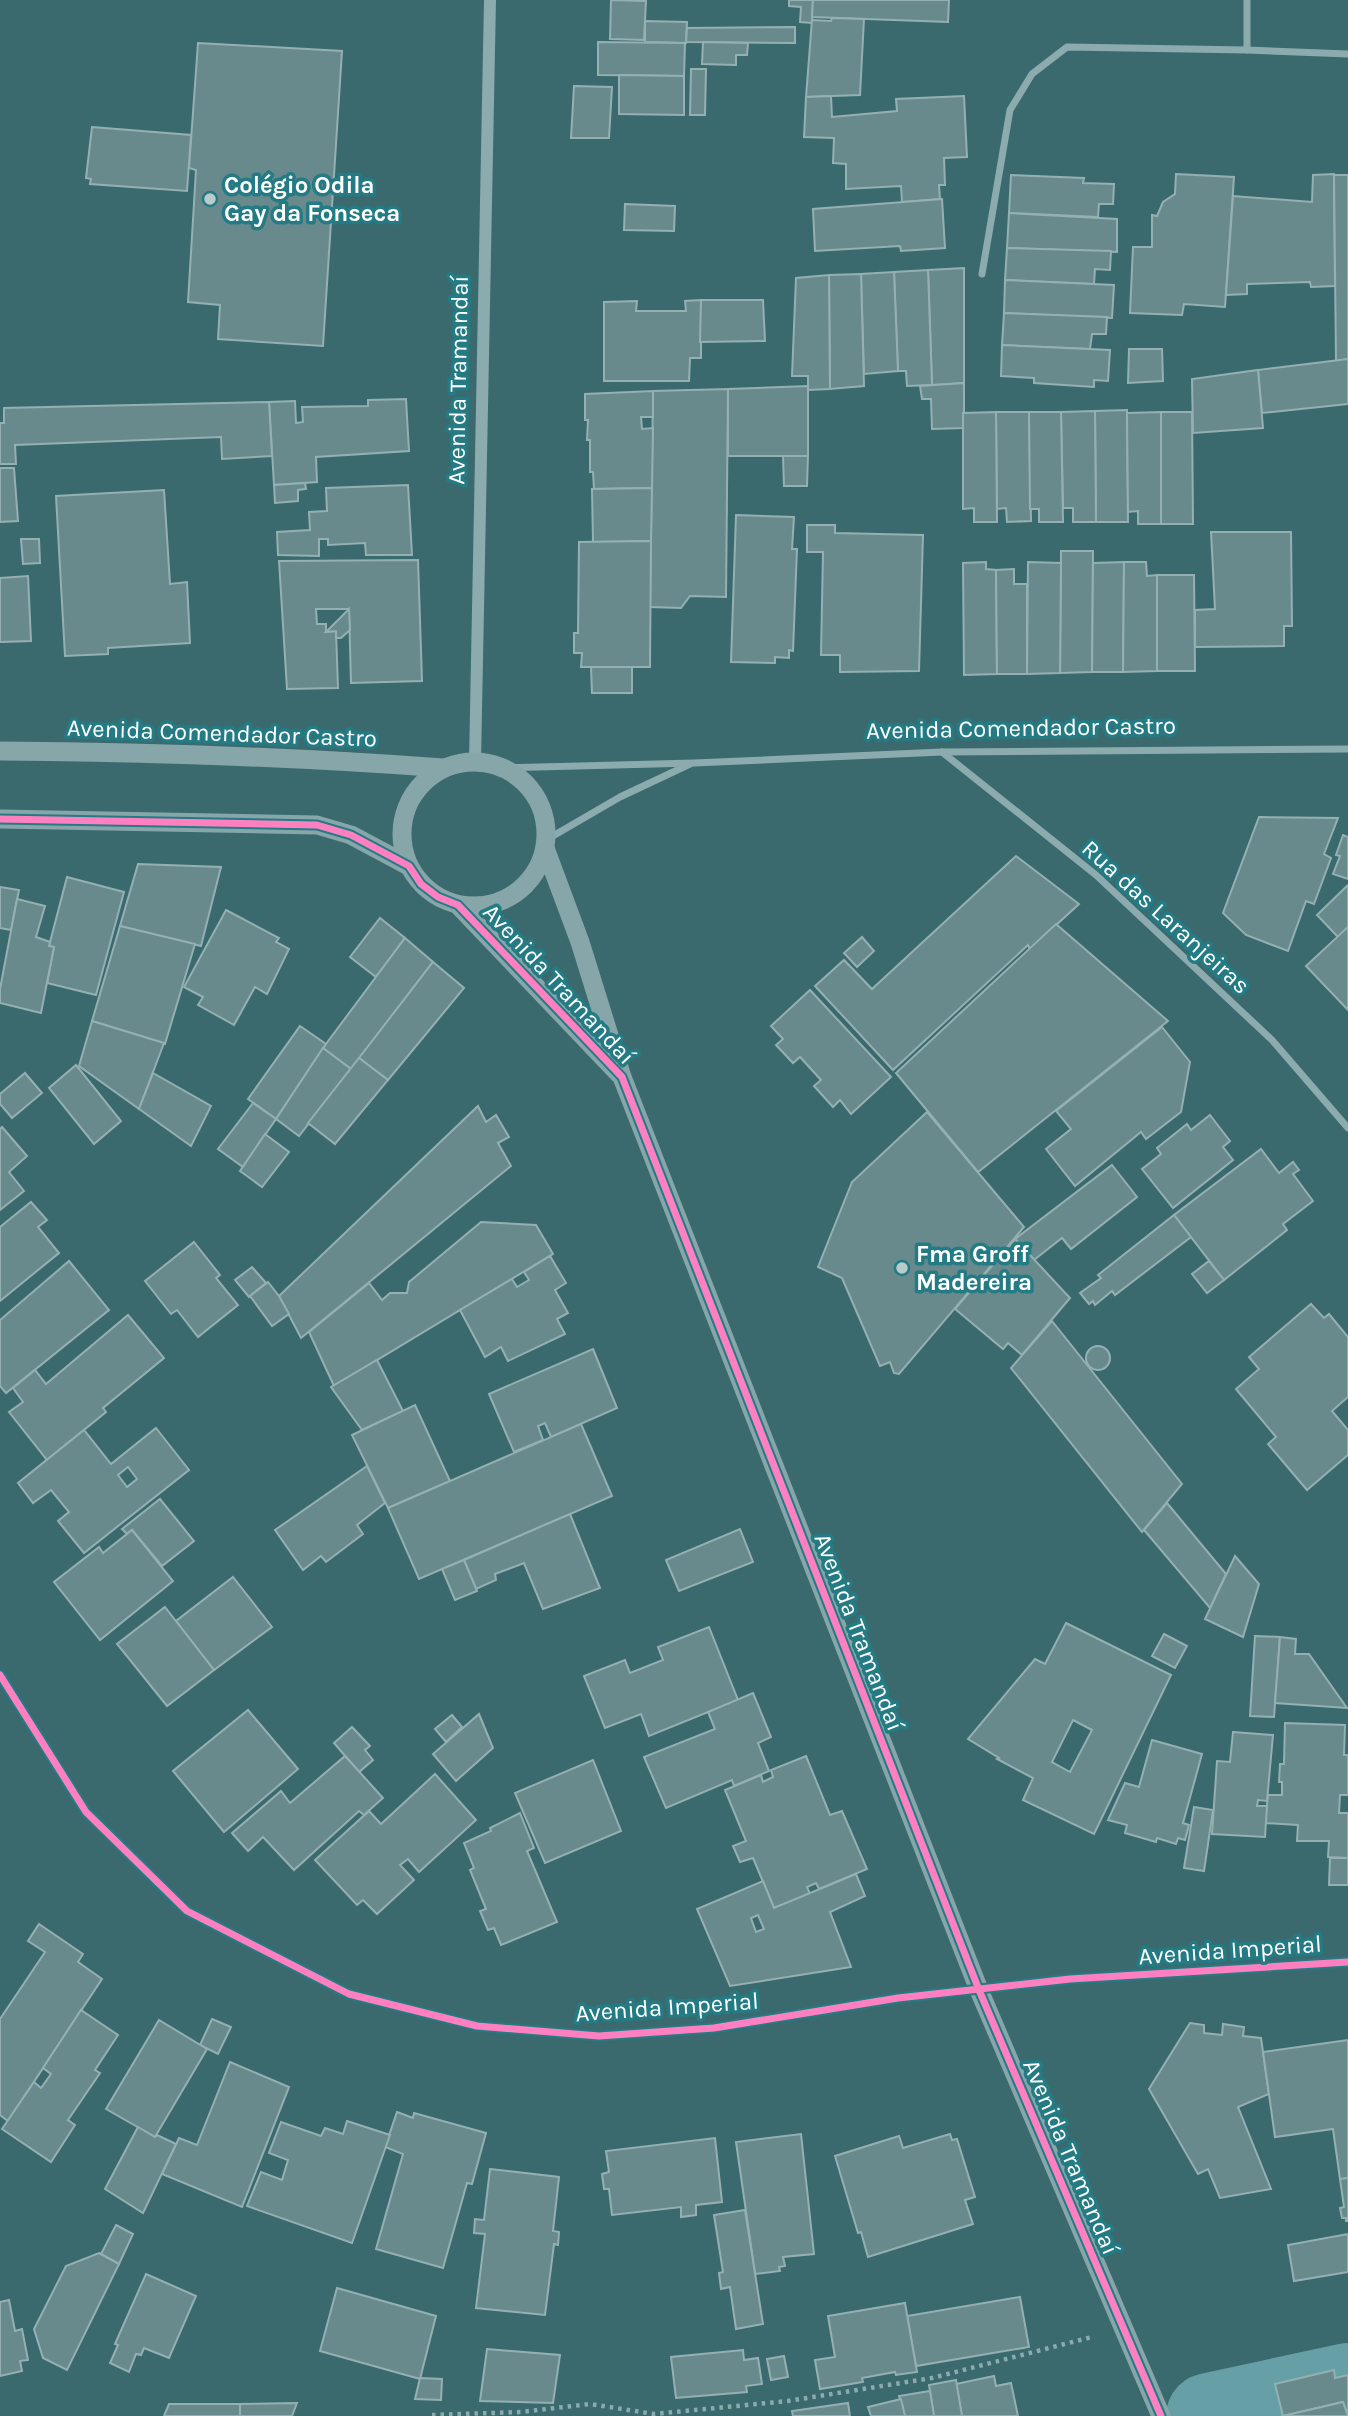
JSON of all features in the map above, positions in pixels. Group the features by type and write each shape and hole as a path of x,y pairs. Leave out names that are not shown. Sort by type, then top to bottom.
{"main road":[{"name":"Avenida Comendador Castro","path":"0,751 146,752 317,758 443,768"},
{"path":"475,762 502,768 522,780 536,797 545,818 545,844 534,875 513,895 487,906 458,905 438,897 421,884 409,866 401,838 405,810 420,785 443,768 475,762"},
{"path":"0,819 317,825 351,835 409,866"},
{"name":"Avenida Tramandaí","path":"545,844 580,943 622,1077 979,1990 1161,2416"},
{"name":"Avenida Tramandaí","path":"458,905 622,1077"}],"street":[{"name":"Avenida Tramandaí","path":"475,762 490,0"},
{"path":"1247,0 1247,50"},
{"path":"982,274 1010,110 1032,74 1067,47 1348,54"},
{"name":"Avenida Comendador Castro","path":"502,768 942,752 1348,749"},
{"name":"Rua das Laranjeiras","path":"942,752 1096,875 1272,1040 1348,1128"},
{"name":"Avenida Comendador Castro","path":"545,844 620,797 694,763"},
{"name":"Avenida Imperial","path":"0,1675 86,1812 187,1911 349,1994 477,2026 599,2036 714,2028 898,1998 1070,1979 1348,1962"}],"path":[{"path":"432,2415 521,2412 590,2404 653,2414 788,2401 932,2378 1124,2329"}],"building":[{"path":"611,0 646,1 644,40 610,39"},
{"path":"789,0 813,0 812,23 800,22 801,7 789,6"},
{"path":"813,0 949,0 948,22 812,17"},
{"path":"832,18 864,19 860,95 806,97 812,20 831,21"},
{"path":"645,21 687,22 686,43 645,42"},
{"path":"795,27 795,43 686,42 687,28"},
{"path":"598,42 685,43 684,76 598,75"},
{"path":"703,42 748,43 747,55 736,55 736,65 702,64"},
{"path":"198,43 342,51 323,346 218,339 220,305 188,302 196,170 189,168"},
{"path":"691,69 706,69 705,115 690,115"},
{"path":"619,75 684,76 684,115 619,114"},
{"path":"574,86 612,87 609,138 571,138"},
{"path":"831,96 832,117 897,111 896,99 964,96 967,157 944,158 945,185 939,185 940,199 902,202 901,186 846,189 846,164 833,163 834,138 804,137 806,97"},
{"path":"92,127 191,135 187,191 90,184 91,179 86,178"},
{"path":"1176,174 1234,177 1225,307 1184,304 1182,315 1130,313 1133,247 1152,247 1152,215 1157,216 1163,202 1175,194"},
{"path":"1334,174 1335,286 1311,287 1310,282 1247,284 1247,294 1226,295 1233,196 1312,202 1313,175"},
{"path":"1011,175 1084,178 1083,183 1114,184 1113,204 1099,204 1098,217 1009,213"},
{"path":"1334,175 1348,175 1348,359 1336,361"},
{"path":"942,199 945,248 901,251 900,246 815,251 813,209"},
{"path":"625,204 675,206 674,231 624,230"},
{"path":"1009,213 1117,219 1117,252 1007,248"},
{"path":"1007,248 1111,251 1110,270 1095,269 1094,284 1005,280"},
{"path":"964,268 964,383 932,385 928,270"},
{"path":"928,270 932,385 907,386 906,371 898,371 894,272"},
{"path":"894,272 898,371 864,374 861,274"},
{"path":"861,274 864,386 830,389 829,275"},
{"path":"829,275 830,389 808,390 808,376 792,376 796,278"},
{"path":"1005,280 1114,285 1112,318 1004,313"},
{"path":"701,300 701,358 690,358 689,381 604,381 604,302 637,301 636,311 686,311 685,301"},
{"path":"701,300 763,300 765,341 700,342"},
{"path":"1004,313 1107,317 1106,334 1092,334 1090,349 1002,345"},
{"path":"1002,345 1110,350 1108,381 1094,380 1094,387 1034,383 1034,378 1001,376"},
{"path":"1129,349 1162,349 1163,381 1128,383"},
{"path":"1348,359 1348,404 1262,413 1258,370"},
{"path":"1258,370 1263,428 1193,433 1192,379"},
{"path":"964,383 964,428 932,429 931,399 922,399 920,386"},
{"path":"808,386 808,456 728,456 728,389"},
{"path":"728,389 726,597 690,596 681,608 650,607 653,391"},
{"path":"653,391 653,417 641,417 642,429 653,428 652,488 594,489 593,472 590,472 590,440 587,440 588,420 585,420 585,394"},
{"path":"406,399 409,451 316,457 317,482 274,485 269,402 295,401 296,423 303,422 302,407 368,406 368,400"},
{"path":"269,402 272,456 222,459 221,437 15,445 16,464 0,464 0,423 4,423 4,408"},
{"path":"1127,410 1128,522 1096,522 1095,411"},
{"path":"1095,411 1096,522 1073,522 1073,508 1063,508 1061,412"},
{"path":"996,412 1029,412 1031,521 1007,522 1006,508 997,509"},
{"path":"996,412 997,522 974,522 974,508 963,509 963,413"},
{"path":"1029,412 1061,412 1063,522 1039,522 1039,509 1030,509"},
{"path":"1161,412 1192,412 1193,524 1161,524"},
{"path":"1161,412 1161,524 1138,524 1138,511 1128,512 1127,413"},
{"path":"783,456 808,456 807,486 784,486"},
{"path":"0,468 14,468 18,521 0,522"},
{"path":"305,483 306,489 298,490 298,501 275,503 274,485"},
{"path":"408,485 412,555 366,555 365,543 328,545 328,539 319,539 319,556 278,555 277,532 310,530 309,512 327,511 326,488"},
{"path":"652,488 651,541 593,542 592,489"},
{"path":"164,490 170,584 187,582 190,643 108,648 108,654 65,656 56,496"},
{"path":"736,515 794,517 792,549 797,549 793,651 789,650 789,658 775,657 775,663 731,662"},
{"path":"807,525 835,525 835,533 923,535 919,671 840,672 840,655 821,655 823,552 807,552"},
{"path":"1211,532 1291,532 1292,626 1284,626 1284,646 1195,647 1195,610 1215,609"},
{"path":"21,539 39,539 40,563 23,564"},
{"path":"651,541 650,667 581,667 582,653 574,653 574,633 578,633 579,542"},
{"path":"1061,551 1093,551 1092,672 1060,673"},
{"path":"418,560 422,681 351,683 349,609 316,609 317,624 326,624 326,632 336,631 338,688 287,689 279,561"},
{"path":"986,562 986,569 996,570 997,674 964,675 963,563"},
{"path":"1028,562 1061,563 1060,673 1027,674"},
{"path":"1124,562 1123,672 1092,672 1093,563"},
{"path":"1124,562 1146,562 1147,576 1157,575 1157,671 1123,672"},
{"path":"1014,569 1014,584 1027,584 1027,674 997,674 996,570"},
{"path":"1157,575 1194,575 1195,671 1157,671"},
{"path":"28,576 31,641 0,642 0,578"},
{"path":"349,609 350,630 341,638 336,638 336,631 326,632"},
{"path":"591,667 632,667 632,693 592,693"},
{"path":"1259,817 1338,818 1324,854 1331,858 1314,904 1306,901 1288,951 1246,935 1223,913"},
{"path":"1343,835 1348,837 1348,879 1333,874 1340,856 1336,855"},
{"path":"1016,856 1079,904 1030,949 1028,945 893,1070 815,986 844,960 872,989"},
{"path":"138,864 221,867 201,946 120,926"},
{"path":"67,877 124,892 96,995 47,983 54,947 49,946"},
{"path":"1348,885 1348,927 1338,937 1317,915"},
{"path":"0,887 19,890 11,930 0,928"},
{"path":"17,899 45,906 36,937 50,942 49,946 54,947 41,1013 0,1003 0,989"},
{"path":"226,910 279,938 276,942 289,949 267,994 255,987 234,1025 198,1005 203,997 184,987"},
{"path":"380,918 405,938 376,977 350,957"},
{"path":"1056,924 1168,1021 978,1172 896,1073"},
{"path":"120,926 195,944 165,1044 92,1021"},
{"path":"1348,927 1348,1010 1306,966"},
{"path":"862,937 874,951 857,967 844,953"},
{"path":"405,938 433,962 351,1069 323,1048"},
{"path":"433,962 464,988 388,1080 359,1058"},
{"path":"810,990 891,1077 851,1114 840,1100 833,1107 814,1086 821,1080 800,1057 793,1063 776,1045 783,1039 771,1026"},
{"path":"92,1021 164,1043 139,1109 79,1066"},
{"path":"300,1026 326,1044 276,1119 248,1099"},
{"path":"1162,1027 1190,1062 1181,1112 1146,1139 1141,1132 1075,1186 1046,1149 1071,1129 1056,1111"},
{"path":"323,1048 351,1069 299,1136 276,1119"},
{"path":"359,1058 388,1080 335,1144 308,1123"},
{"path":"76,1065 121,1121 94,1144 49,1088"},
{"path":"25,1073 42,1093 12,1118 0,1104 0,1094"},
{"path":"153,1073 211,1106 191,1146 139,1109"},
{"path":"253,1103 276,1119 243,1167 218,1149"},
{"path":"478,1106 486,1122 496,1115 509,1137 498,1143 511,1166 301,1338 279,1296"},
{"path":"927,1112 1024,1227 899,1374 894,1373 890,1362 880,1366 842,1278 818,1267 852,1182"},
{"path":"1210,1115 1230,1141 1223,1147 1233,1160 1173,1208 1142,1169 1161,1154 1157,1148 1187,1124 1191,1130"},
{"path":"2,1127 27,1156 9,1172 24,1191 0,1210 0,1129"},
{"path":"265,1134 289,1152 262,1187 240,1171"},
{"path":"1261,1149 1279,1173 1293,1162 1299,1170 1293,1174 1313,1201 1283,1224 1287,1230 1224,1280 1174,1215"},
{"path":"1112,1165 1137,1197 1071,1249 1062,1238 1034,1260 1015,1239"},
{"path":"31,1202 47,1220 38,1227 59,1253 0,1301 0,1227"},
{"path":"1174,1215 1191,1237 1115,1295 1112,1291 1095,1305 1093,1301 1089,1304 1080,1293 1101,1278 1098,1275"},
{"path":"481,1222 536,1225 553,1254 334,1386 309,1332 369,1283 382,1300 390,1293 407,1293 409,1282"},
{"path":"1015,1239 1070,1298 1022,1355 1008,1343 1003,1349 955,1309"},
{"path":"194,1242 220,1275 216,1278 238,1305 198,1337 177,1310 171,1314 145,1281"},
{"path":"550,1256 566,1283 555,1290 568,1313 557,1319 565,1334 508,1361 501,1347 485,1357 460,1310 512,1279 517,1287 529,1280 524,1272"},
{"path":"69,1261 109,1310 6,1393 0,1386 0,1320"},
{"path":"1209,1261 1224,1280 1207,1293 1192,1274"},
{"path":"252,1267 266,1283 249,1297 235,1280"},
{"path":"268,1282 289,1314 272,1326 250,1296"},
{"path":"1311,1304 1324,1318 1329,1314 1348,1337 1348,1397 1332,1411 1348,1430 1348,1455 1307,1490 1268,1444 1276,1437 1236,1389 1259,1369 1249,1357"},
{"path":"128,1315 164,1358 103,1408 106,1412 47,1460 9,1412 23,1402 13,1388 35,1370 46,1384"},
{"path":"1052,1321 1182,1484 1142,1532 1011,1368"},
{"path":"1098,1346 1109,1353 1110,1358 1103,1369 1098,1370 1087,1363 1086,1358 1093,1347"},
{"path":"593,1349 617,1408 551,1437 545,1423 538,1426 543,1440 514,1452 489,1394"},
{"path":"377,1360 403,1411 362,1430 331,1387"},
{"path":"415,1405 450,1481 388,1508 352,1435"},
{"path":"581,1424 612,1496 419,1579 388,1508"},
{"path":"156,1428 189,1470 84,1553 58,1521 69,1512 51,1490 33,1503 18,1483 84,1430 111,1464","holes":["128,1467 137,1479 127,1487 118,1475"]},
{"path":"367,1466 385,1503 357,1525 363,1534 326,1562 321,1556 303,1570 275,1530"},
{"path":"160,1499 194,1541 162,1566 132,1530 127,1534 122,1529"},
{"path":"1167,1503 1226,1574 1210,1608 1144,1530"},
{"path":"570,1514 600,1588 543,1609 524,1563 495,1574 496,1580 476,1589 464,1560"},
{"path":"740,1529 753,1562 679,1591 666,1560"},
{"path":"132,1530 173,1581 100,1640 54,1582 99,1547 103,1553"},
{"path":"1235,1556 1259,1584 1243,1637 1205,1619"},
{"path":"464,1560 477,1591 455,1600 442,1569"},
{"path":"233,1577 272,1627 214,1670 176,1621"},
{"path":"165,1607 214,1670 167,1706 117,1644"},
{"path":"1066,1623 1171,1675 1094,1834 1023,1800 1033,1778 997,1759 999,1758 968,1739 1035,1659 1045,1664","holes":["1073,1720 1092,1730 1070,1772 1052,1762"]},
{"path":"709,1627 738,1700 649,1736 641,1714 605,1728 584,1676 625,1660 630,1673 663,1660 658,1647"},
{"path":"1164,1634 1187,1646 1175,1668 1152,1656"},
{"path":"1255,1636 1280,1637 1274,1717 1250,1716"},
{"path":"1280,1637 1296,1639 1295,1654 1309,1654 1347,1708 1275,1703"},
{"path":"753,1693 771,1737 758,1743 769,1771 734,1786 732,1780 666,1808 644,1757 715,1729 708,1712"},
{"path":"248,1710 298,1769 224,1832 173,1771"},
{"path":"479,1714 493,1748 456,1781 433,1754"},
{"path":"452,1715 462,1727 446,1742 435,1729"},
{"path":"1285,1723 1345,1725 1344,1755 1348,1755 1348,1795 1340,1795 1339,1813 1348,1813 1348,1858 1328,1857 1329,1841 1297,1841 1298,1825 1265,1823 1268,1795 1282,1795 1282,1782 1279,1782 1280,1764 1284,1764"},
{"path":"352,1727 370,1746 365,1750 373,1760 359,1772 334,1743"},
{"path":"1233,1732 1273,1735 1267,1801 1258,1800 1257,1806 1267,1806 1265,1837 1212,1834 1217,1761 1230,1762"},
{"path":"1152,1740 1202,1754 1183,1823 1189,1825 1185,1840 1178,1838 1176,1844 1157,1838 1156,1842 1125,1833 1127,1825 1108,1820 1125,1783 1139,1787"},
{"path":"345,1756 383,1798 364,1815 359,1811 294,1870 263,1837 248,1851 232,1833 281,1791 290,1803"},
{"path":"806,1756 830,1815 842,1811 867,1869 819,1889 816,1883 807,1887 810,1894 774,1908 753,1858 740,1862 733,1846 746,1841 725,1790 761,1775 763,1782 773,1777 771,1770"},
{"path":"593,1760 621,1831 545,1863 515,1793"},
{"path":"435,1774 476,1820 419,1872 408,1859 400,1865 414,1880 377,1914 363,1900 357,1905 315,1860 369,1811 381,1824"},
{"path":"1194,1807 1213,1810 1204,1871 1184,1868"},
{"path":"520,1813 534,1848 527,1851 557,1922 501,1945 494,1928 488,1930 480,1911 486,1909 470,1870 474,1868 464,1843 491,1831 490,1828"},
{"path":"1330,1858 1348,1858 1348,1885 1329,1885"},
{"path":"856,1874 865,1896 830,1912 851,1967 730,1986 697,1909 763,1881 774,1908","holes":["758,1915 764,1929 756,1932 751,1918"]},
{"path":"39,1924 83,1954 78,1962 102,1979 8,2121 0,2115 0,2019 45,1952 28,1941"},
{"path":"81,2010 118,2035 95,2070 100,2073 68,2120 75,2125 51,2162 2,2129 34,2082 41,2088 51,2074 43,2068"},
{"path":"212,2019 231,2027 218,2054 200,2045"},
{"path":"159,2020 207,2049 155,2137 106,2109"},
{"path":"1190,2023 1204,2025 1204,2033 1222,2035 1223,2024 1244,2027 1243,2036 1261,2038 1269,2094 1238,2107 1271,2189 1220,2198 1208,2169 1198,2174 1149,2089"},
{"path":"1348,2040 1348,2178 1340,2179 1333,2129 1275,2137 1263,2052"},
{"path":"230,2062 289,2087 242,2207 162,2174 179,2138 197,2145"},
{"path":"397,2112 413,2118 414,2113 486,2133 472,2184 467,2183 443,2268 376,2249 403,2154 385,2147"},
{"path":"347,2121 390,2135 352,2243 247,2206 261,2172 282,2180 288,2160 269,2153 281,2122 321,2136 325,2128 343,2134"},
{"path":"138,2127 155,2137 157,2135 176,2144 143,2213 105,2189"},
{"path":"801,2134 814,2254 783,2257 785,2266 779,2267 780,2271 755,2274 736,2142"},
{"path":"950,2134 952,2140 957,2139 975,2197 965,2200 973,2224 868,2257 835,2156 899,2136 903,2148"},
{"path":"715,2138 722,2202 696,2205 696,2215 681,2217 681,2207 612,2215 609,2189 604,2189 602,2174 609,2172 606,2151"},
{"path":"490,2169 559,2177 553,2231 559,2232 558,2245 554,2244 545,2315 476,2308 485,2234 474,2233 475,2219 484,2220"},
{"path":"1348,2178 1346,2221 1346,2218 1342,2218 1340,2208 1344,2207 1340,2179"},
{"path":"745,2210 763,2324 736,2329 730,2287 721,2289 719,2273 723,2272 714,2215"},
{"path":"116,2225 133,2234 119,2264 101,2254"},
{"path":"1348,2234 1348,2272 1294,2281 1288,2245"},
{"path":"99,2253 119,2264 67,2370 43,2358 34,2329 66,2266"},
{"path":"146,2274 196,2296 169,2358 144,2348 141,2355 136,2354 129,2372 110,2363 118,2345 115,2344"},
{"path":"337,2288 436,2316 420,2379 320,2351"},
{"path":"1020,2297 1029,2347 916,2366 907,2316"},
{"path":"9,2300 15,2331 22,2329 28,2360 20,2361 22,2371 0,2376 0,2302"},
{"path":"905,2303 917,2372 896,2375 895,2372 862,2378 863,2382 820,2389 815,2360 835,2357 828,2316"},
{"path":"487,2349 560,2355 553,2403 480,2401"},
{"path":"743,2350 744,2360 758,2358 762,2384 746,2386 747,2392 676,2398 671,2357"},
{"path":"784,2356 788,2377 771,2380 767,2359"},
{"path":"1334,2370 1335,2378 1348,2375 1348,2410 1346,2411 1343,2402 1283,2416 1275,2384"},
{"path":"994,2376 996,2386 1011,2383 1018,2416 962,2416 956,2384"},
{"path":"420,2378 442,2379 441,2400 415,2399"},
{"path":"956,2380 962,2416 934,2416 929,2385"},
{"path":"930,2391 934,2416 905,2416 899,2396"},
{"path":"901,2399 905,2416 871,2416 868,2407"},
{"path":"1343,2402 1348,2416 1283,2416"},
{"path":"297,2403 292,2416 240,2416 240,2404"},
{"path":"848,2403 850,2416 793,2416 792,2411"},
{"path":"169,2404 240,2404 240,2416 164,2416"}],"waterway":[{"path":"1209,2416 1348,2386"}],"cycle path":[{"path":"0,819 317,825 351,835 409,866 421,884 438,897 458,905 622,1077 979,1990 1161,2416"},
{"path":"0,1675 86,1812 187,1911 349,1994 477,2026 599,2036 714,2028 898,1998 1070,1979 1348,1962"}],"place":[{"name":"Colégio Odila Gay da Fonseca","path":"210,199"},
{"name":"Fma Groff Madereira","path":"902,1268"}]}
